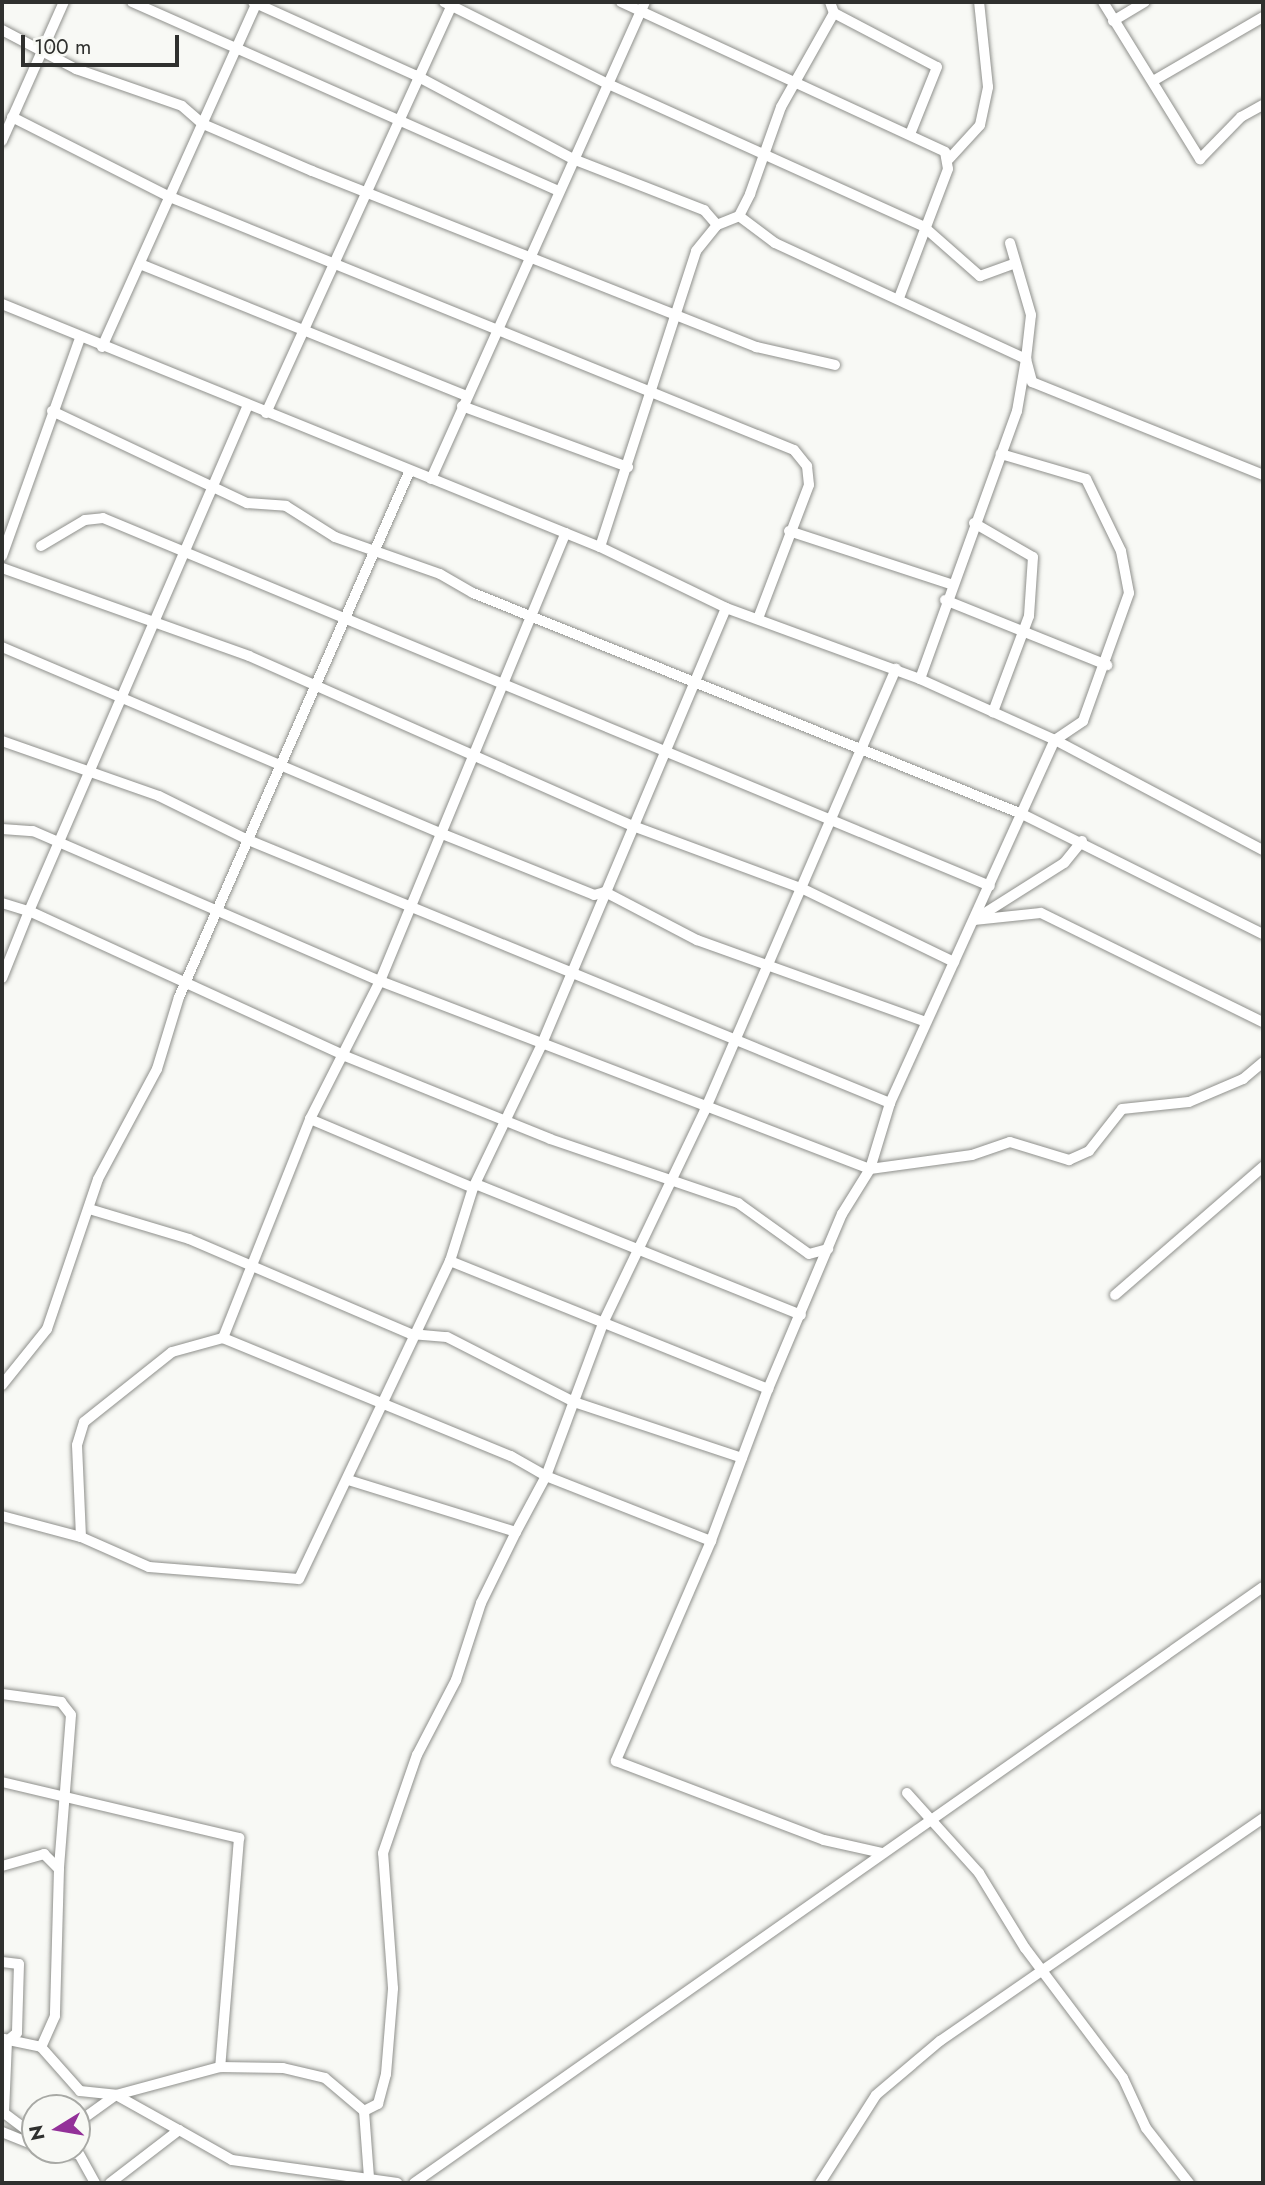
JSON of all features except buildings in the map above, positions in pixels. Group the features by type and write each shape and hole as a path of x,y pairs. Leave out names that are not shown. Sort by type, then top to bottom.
{"street":[{"path":"2,141 64,2"},
{"path":"132,2 558,191"},
{"path":"102,347 255,2 415,75 573,159 704,210 717,225"},
{"path":"621,2 644,7 796,78 910,134 949,159"},
{"path":"899,298 949,159 980,125 988,87 980,2"},
{"path":"1103,2 1200,159 1241,117 1263,105"},
{"path":"1113,21 1144,2"},
{"path":"267,413 396,117 449,3 606,83 923,226 980,276 1014,263"},
{"path":"600,547 653,392 696,251 717,225 738,216 828,5 937,67 910,134"},
{"path":"431,479 527,253 644,7"},
{"path":"1153,80 1263,17"},
{"path":"2,30 42,48 76,69 182,106 203,124 366,191 527,253 756,347 835,365"},
{"path":"12,117 170,197 794,450 807,466 809,485 789,531 759,616"},
{"path":"738,216 775,243 1026,359 1032,382 1263,475"},
{"path":"920,678 950,584 1001,454 1026,359 1031,316 1010,243"},
{"path":"141,264 464,401 628,467"},
{"path":"2,304 102,347 600,547 726,608 759,616 920,678 1055,740 1263,850"},
{"path":"2,556 80,338"},
{"path":"2,977 247,405"},
{"path":"52,411 214,484 247,503 286,506 335,537 372,549 696,678 1023,814 1082,841 1263,934"},
{"path":"882,1853 824,1840 616,1761 711,1541 768,1390 828,1249 870,1169 890,1103 1055,740 1083,721 1107,665 1129,593 1121,551 1106,530 1099,503 1086,479 1001,454"},
{"path":"2,1385 47,1329 89,1209 142,1087 157,1069 186,982 315,689 342,616 410,470"},
{"path":"41,546 94,517 342,616 663,754 830,819 990,886"},
{"path":"974,523 1033,557 1023,635 993,712"},
{"path":"789,531 950,584"},
{"path":"223,1338 310,1119 345,1056 380,981 566,533"},
{"path":"2,568 153,626 248,656 315,689 633,826 801,888 954,962"},
{"path":"945,600 994,617 1023,635 1107,665"},
{"path":"2,1516 81,1537 149,1567 299,1579 351,1481 411,1334 450,1261 476,1186 541,1046 726,608"},
{"path":"2,647 121,694 440,833 594,895 605,892 697,940 926,1022"},
{"path":"364,2111 378,2104 386,2074 393,1988 383,1853 418,1755 456,1681 481,1603 546,1476 604,1321 641,1251 705,1110 734,1035 896,669"},
{"path":"2,741 90,769 248,840 412,903 571,971 734,1035 890,1103"},
{"path":"2,829 33,831 219,908 380,981 454,1006 541,1046 705,1110 870,1169 972,1155 1010,1142 1069,1160 1090,1151 1122,1109 1188,1102 1242,1079 1263,1062"},
{"path":"974,920 1055,870 1082,841"},
{"path":"2,904 29,911 345,1056 509,1118 550,1139 738,1203 809,1254 828,1249"},
{"path":"974,920 1041,913 1263,1022"},
{"path":"310,1119 801,1315"},
{"path":"1115,1295 1261,1173"},
{"path":"89,1209 189,1239 251,1268 411,1334 447,1337 574,1402 743,1458"},
{"path":"450,1261 604,1321 768,1390"},
{"path":"81,1537 77,1445 84,1422 172,1352 223,1338 383,1404 546,1476 711,1541"},
{"path":"351,1481 516,1532"},
{"path":"414,2183 1263,1587"},
{"path":"2,1695 68,1707 74,1734 64,1797 59,1869 55,2016 41,2047"},
{"path":"2,1782 239,1838 220,2067"},
{"path":"906,1793 979,1874 1042,1972 1123,2078 1146,2128 1189,2183"},
{"path":"820,2183 876,2095 940,2041 1263,1818"},
{"path":"2,1866 44,1854 59,1869"},
{"path":"2,1963 19,1964 17,2033 5,2039"},
{"path":"5,2039 41,2047 80,2091 116,2095 232,2160 397,2183"},
{"path":"5,2039 4,2113 21,2126"},
{"path":"91,2113 116,2095 220,2067 254,2064 325,2078 364,2111 369,2177"},
{"path":"110,2183 178,2130"},
{"path":"2,2132 21,2139"},
{"path":"85,2164 95,2183"}]}
